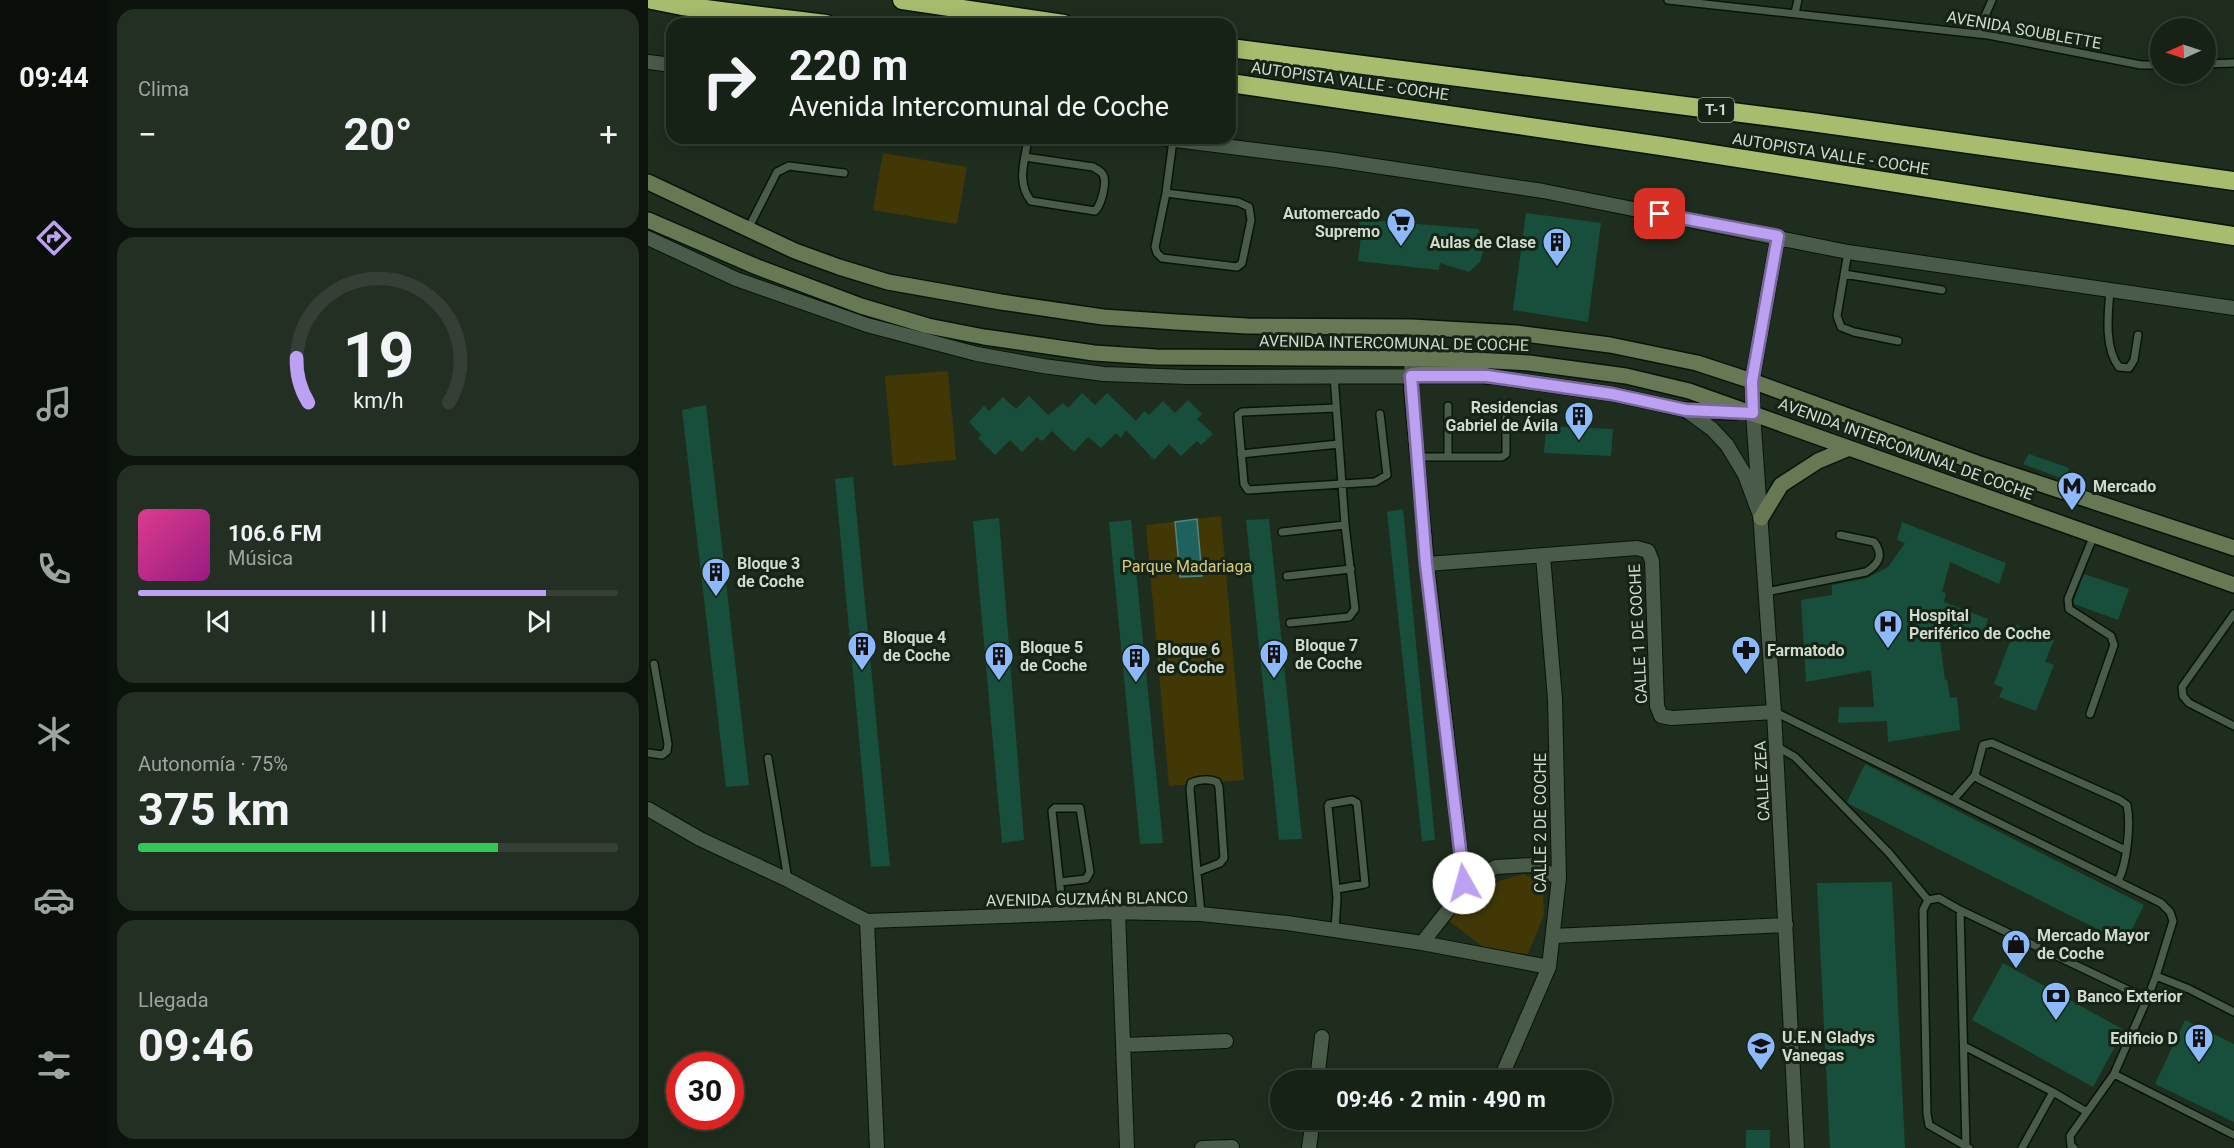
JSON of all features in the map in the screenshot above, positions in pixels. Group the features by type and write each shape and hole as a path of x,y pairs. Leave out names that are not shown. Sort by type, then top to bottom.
{"highway":[{"path":"651,0 778,18"},
{"path":"902,0 1024,18"},
{"name":"AUTOPISTA VALLE - COCHE","path":"1236,49 2234,180"},
{"name":"AUTOPISTA VALLE - COCHE","path":"1236,84 1661,146 2234,236"},
{"path":"2211,233 2234,245"}],"main road":[{"name":"AVENIDA INTERCOMUNAL DE COCHE","path":"648,182 795,251 888,282 1103,317 1247,326 1412,327 1516,333 1610,345 1697,363 1977,463 2234,548"},
{"name":"AVENIDA INTERCOMUNAL DE COCHE","path":"648,220 757,267 861,306 928,326 984,337 1094,353 1145,356 1411,359 1487,369 1528,363 1626,376 1689,391 2234,585"},
{"path":"1411,359 1449,368 1487,369"},
{"path":"1411,376 1449,368"},
{"path":"1686,410 1753,413"},
{"path":"1761,518 1781,485 1818,461 1849,448"}],"street":[{"path":"648,62 666,64"},
{"path":"1207,144 1335,160 1543,191 1778,236 1848,252 2234,308"},
{"path":"1752,381 1778,236"},
{"name":"AVENIDA INTERCOMUNAL DE COCHE","path":"648,238 736,279 867,325 977,354 1044,366 1104,374 1188,377 1411,376 1487,369 1686,410"},
{"path":"1412,327 1411,376 1426,564 1464,883"},
{"name":"CALLE ZEA","path":"1752,381 1776,746 1797,1148"},
{"path":"1686,410 1712,429 1727,445 1745,475 1761,518"},
{"name":"CALLE 1 DE COCHE","path":"1426,564 1637,549 1648,551 1652,561 1657,706 1661,716 1672,718 1774,712"},
{"name":"CALLE 2 DE COCHE","path":"1504,1070 1549,967 1559,878 1555,699 1543,556"},
{"name":"AVENIDA GUZMÁN BLANCO","path":"648,809 700,839 788,880 867,921 1118,912 1201,914 1422,943 1549,967"},
{"path":"1422,943 1448,910 1464,883 1496,867 1532,865 1559,878"},
{"path":"1118,912 1127,1148"},
{"path":"867,921 877,1148"},
{"path":"1553,936 1786,925"},
{"path":"1318,1070 1322,1037"},
{"path":"1124,1045 1226,1041"},
{"path":"1309,1148 1311,1130"},
{"path":"1202,1148 1232,1147"}],"lane":[{"name":"AVENIDA SOUBLETTE","path":"1668,0 1977,34 2150,65"},
{"path":"1795,13 1798,0"},
{"path":"1977,34 1992,0"},
{"path":"2216,64 2234,63"},
{"path":"1025,157 1093,167 1100,171 1104,177 1100,206 1095,211 1087,211 1031,201 1022,183 1025,157 1027,144"},
{"path":"1166,193 1238,202 1249,207 1251,220 1242,263 1237,267 1162,258 1156,254 1155,247 1166,193 1167,144"},
{"path":"748,230 777,172 782,168 789,166 844,173"},
{"path":"1848,252 1837,316 1841,327 1898,341"},
{"path":"1844,274 1942,290"},
{"path":"2110,291 2108,310 2110,348 2113,360 2119,367 2129,368 2134,360 2138,335"},
{"path":"1290,623 1349,616 1354,609 1334,376"},
{"path":"1448,406 1448,457"},
{"path":"1417,457 1496,457 1506,454 1506,406"},
{"path":"1336,408 1242,412 1238,415 1244,484 1248,490 1375,482 1387,475 1380,414"},
{"path":"1241,453 1339,444"},
{"path":"1282,532 1345,525"},
{"path":"1766,592 1866,573 1876,566 1880,560 1880,549 1874,542 1864,538 1839,535"},
{"path":"2090,714 2114,645 2111,636 2069,609 2068,599 2094,535"},
{"path":"1287,576 1351,569"},
{"path":"2234,614 2182,687 2183,696 2189,703 2234,726"},
{"path":"648,753 662,755 667,751 668,744 654,664"},
{"path":"1774,712 2118,881 2161,903 2170,912 2173,921 2156,976 2114,1074 2070,1136 2074,1148"},
{"path":"1954,799 1975,775 1983,746 1992,743 2120,800 2127,805 2128,812 2123,872 2118,881"},
{"path":"1776,746 1794,757 1890,853 1928,900"},
{"path":"768,758 788,880"},
{"path":"1975,775 2125,850"},
{"path":"1197,872 1220,863 1224,858 1219,787 1217,782 1212,780 1191,783 1197,872 1201,914"},
{"path":"1335,930 1337,889 1328,806 1352,800 1357,803 1365,884 1337,889"},
{"path":"1060,882 1086,879 1089,876 1080,808 1055,808 1052,811 1063,914"},
{"path":"1928,900 1939,898 2146,999"},
{"path":"1928,900 1923,910 1927,1114 1929,1125 1968,1147"},
{"path":"1960,910 1968,1147"},
{"path":"2156,976 2189,989 2234,1012"},
{"path":"1965,1046 2087,1112"},
{"path":"2114,1074 2234,1135"},
{"path":"2022,1148 2053,1092"}],"green space":[{"path":"883,153 967,167 957,224 873,210"},
{"path":"948,371 956,460 893,466 885,376"},
{"name":"Parque Madariaga","path":"1221,516 1244,780 1169,786 1146,525"},
{"path":"1525,874 1543,885 1544,915 1528,954 1489,951 1449,921 1461,903 1481,889"}],"water":[{"path":"1197,519 1202,576 1180,577 1175,522"}],"building":[{"name":"Aulas de Clase","path":"1526,213 1601,223 1588,322 1513,310"},
{"name":"Automercado Supremo","path":"1356,219 1478,229 1486,241 1480,262 1469,272 1440,263 1439,270 1358,261 1362,228"},
{"path":"1082,393 1095,405 1107,393 1136,421 1144,411 1149,415 1163,401 1175,413 1188,400 1202,414 1197,419 1213,434 1201,445 1197,441 1181,456 1169,444 1154,460 1126,430 1121,438 1116,433 1101,448 1088,437 1074,452 1052,431 1042,441 1037,437 1022,452 1010,440 995,455 978,438 981,435 969,422 984,406 989,411 1003,397 1016,409 1029,396 1048,415 1063,403 1068,408"},
{"name":"Bloque 3 de Coche","path":"706,405 749,785 726,787 682,410"},
{"name":"Residencias Gabriel de Ávila","path":"1546,426 1613,429 1611,456 1544,453"},
{"path":"2029,454 2069,468 2066,480 2023,464"},
{"name":"Bloque 4 de Coche","path":"853,477 890,866 871,867 835,479"},
{"path":"1403,509 1435,840 1422,841 1387,512"},
{"name":"Bloque 5 de Coche","path":"999,518 1024,840 1002,843 973,521"},
{"name":"Bloque 7 de Coche","path":"1269,519 1302,839 1279,840 1246,520"},
{"name":"Bloque 6 de Coche","path":"1131,520 1163,843 1140,844 1109,522"},
{"path":"1902,522 2006,563 1999,584 1950,562 1942,592 1946,593 1944,602 1988,619 1981,640 1937,618 1945,680 1947,679 1950,698 1957,697 1960,730 1888,742 1887,721 1838,723 1839,707 1874,707 1871,670 1806,682 1801,600 1832,595 1832,585 1867,578 1888,567 1905,543 1897,540"},
{"path":"2084,574 2129,589 2118,620 2074,604"},
{"path":"2016,625 2054,640 2045,662 2054,665 2036,711 1999,697 2003,688 1994,684"},
{"path":"1865,764 2144,905 2125,943 1849,804 1847,802"},
{"path":"1892,882 1905,1148 1830,1148 1817,883"},
{"path":"2003,963 2124,1030 2093,1087 1972,1020"},
{"name":"Edificio D","path":"2185,1020 2234,1044 2234,1122 2155,1084"},
{"path":"1746,1130 1770,1130 1770,1148 1746,1148"}],"place":[{"name":"Automercado Supremo","path":"1401,248"},
{"name":"Aulas de Clase","path":"1557,268"},
{"name":"Residencias Gabriel de Ávila","path":"1579,442"},
{"name":"Mercado","path":"2072,512"},
{"name":"Bloque 3 de Coche","path":"716,598"},
{"name":"Hospital Periférico de Coche","path":"1888,650"},
{"name":"Bloque 4 de Coche","path":"862,672"},
{"name":"Farmatodo","path":"1746,676"},
{"name":"Bloque 7 de Coche","path":"1274,680"},
{"name":"Bloque 5 de Coche","path":"999,682"},
{"name":"Bloque 6 de Coche","path":"1136,684"},
{"name":"Mercado Mayor de Coche","path":"2016,970"},
{"name":"Banco Exterior","path":"2056,1022"},
{"name":"Edificio D","path":"2199,1064"},
{"name":"U.E.N Gladys Vanegas","path":"1761,1072"}],"route":[{"path":"1464,883 1426,564 1411,376 1487,376 1612,394 1686,410 1753,413 1752,381 1778,236 1660,214"}]}
